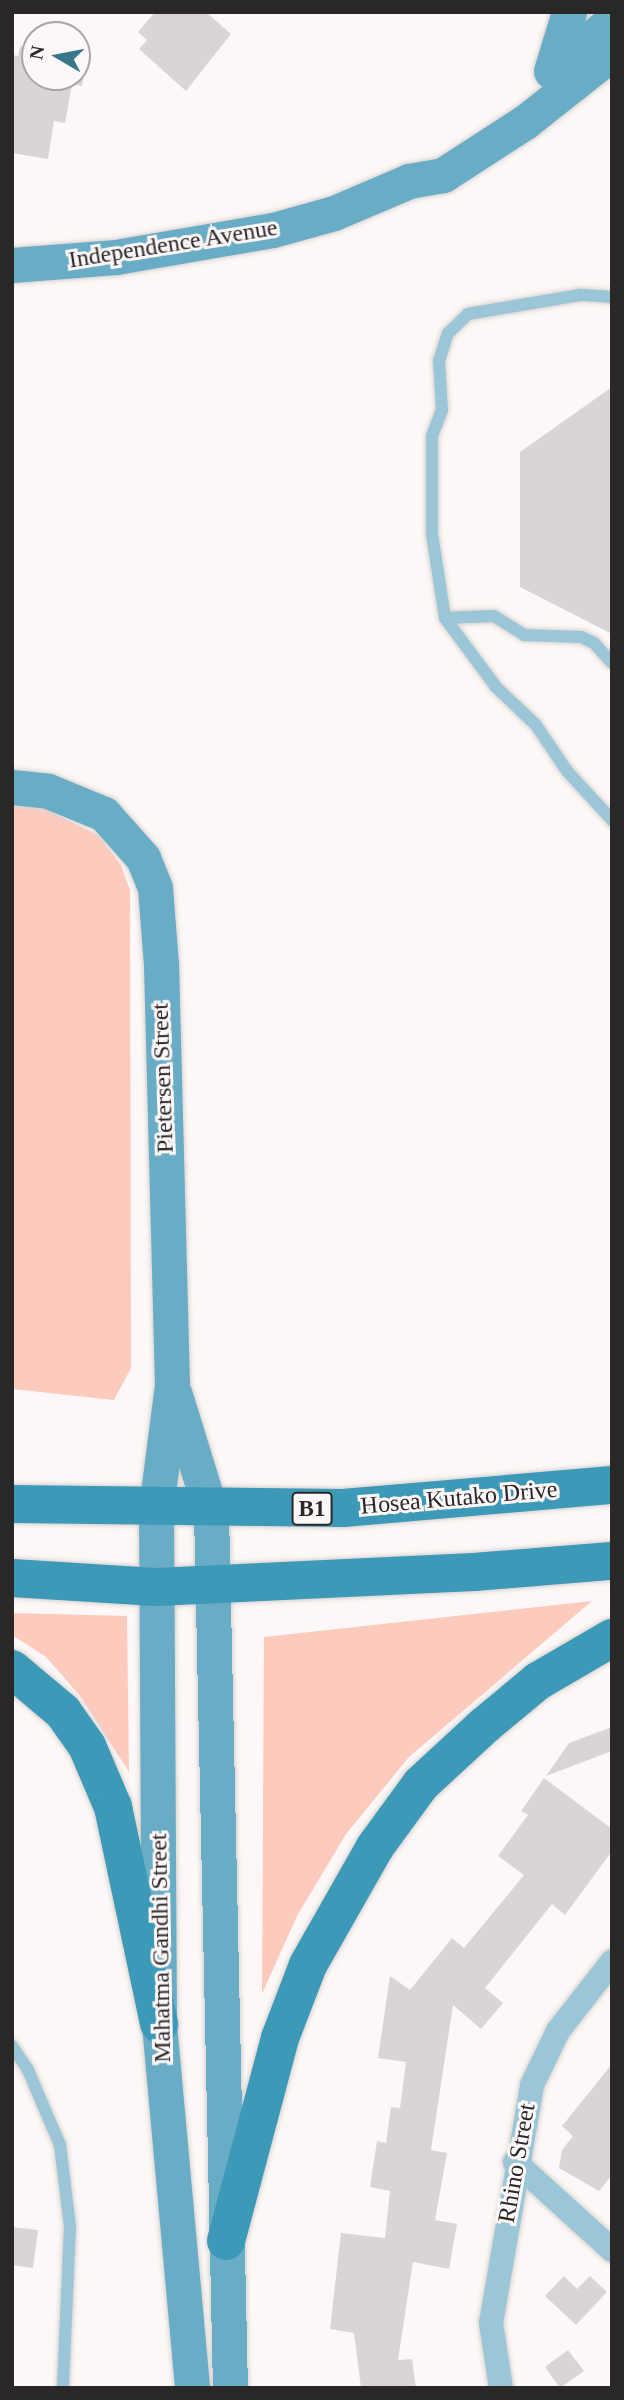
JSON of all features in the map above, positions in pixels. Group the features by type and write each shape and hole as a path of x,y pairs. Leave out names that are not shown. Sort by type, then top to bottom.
{"main road":[{"name":"Hosea Kutako Drive","path":"12,1504 156,1508 343,1508 612,1485"},
{"path":"12,1578 156,1587 612,1561"},
{"path":"226,2241 280,2038 307,1965 368,1858 421,1784 485,1725 537,1681 612,1638"},
{"path":"12,1669 63,1712 87,1746 113,1807 159,2024"}],"street":[{"path":"551,71 569,12"},
{"name":"Independence Avenue","path":"409,181 430,158 551,71 612,21"},
{"name":"Independence Avenue","path":"12,265 116,257 273,230 334,213 409,181 443,176 525,122 612,53"},
{"name":"Pietersen Street","path":"12,787 48,790 104,814 124,833 143,858 155,888 161,964 172,1385 156,1508"},
{"name":"Pietersen Street","path":"172,1385 211,1508"},
{"name":"Mahatma Gandhi Street","path":"156,1508 159,2024 192,2388"},
{"path":"211,1508 230,2388"},
{"name":"Rhino Street","path":"501,2388 491,2323 515,2162 531,2085 558,2031 612,1962"},
{"path":"515,2162 612,2250"}],"lane":[{"path":"612,297 580,295 491,307 468,314 448,333 439,360 442,410 432,436 432,534 445,618 496,687 536,725 567,771 612,820"},
{"path":"445,618 494,616 524,635 581,637 594,643 612,663"},
{"path":"12,2046 28,2070 60,2146 70,2226 63,2388"}],"shaded area":[{"path":"12,806 41,807 98,835 121,865 130,890 131,1368 114,1400 12,1389"},
{"path":"592,1601 409,1757 346,1834 297,1916 262,1994 264,1637"},
{"path":"12,1613 127,1616 129,1772 80,1696 46,1657 12,1635"}],"building":[{"path":"155,12 206,12 231,34 186,91 139,49 147,40 138,32"},
{"path":"21,46 21,91 71,91 65,123 54,121 48,159 12,153 12,55 18,56"},
{"path":"612,387 612,634 520,587 520,452"},
{"path":"612,1727 612,1751 546,1776 569,1743"},
{"path":"544,1778 612,1829 612,1851 565,1915 552,1904 485,1988 503,2003 481,2029 453,2005 431,2150 447,2153 435,2220 457,2224 449,2269 413,2262 398,2360 412,2359 416,2388 361,2388 354,2333 330,2329 341,2233 385,2238 390,2191 370,2187 377,2141 386,2143 391,2107 400,2108 406,2062 378,2058 390,1976 410,1990 452,1938 464,1948 524,1875 498,1856 528,1815 521,1811"},
{"path":"612,2064 612,2175 599,2191 559,2168 562,2150 573,2136 562,2126"},
{"path":"12,2227 38,2230 33,2268 12,2265"},
{"path":"564,2276 577,2289 590,2276 607,2292 576,2325 545,2296"},
{"path":"568,2350 584,2371 560,2388 545,2367"}]}
